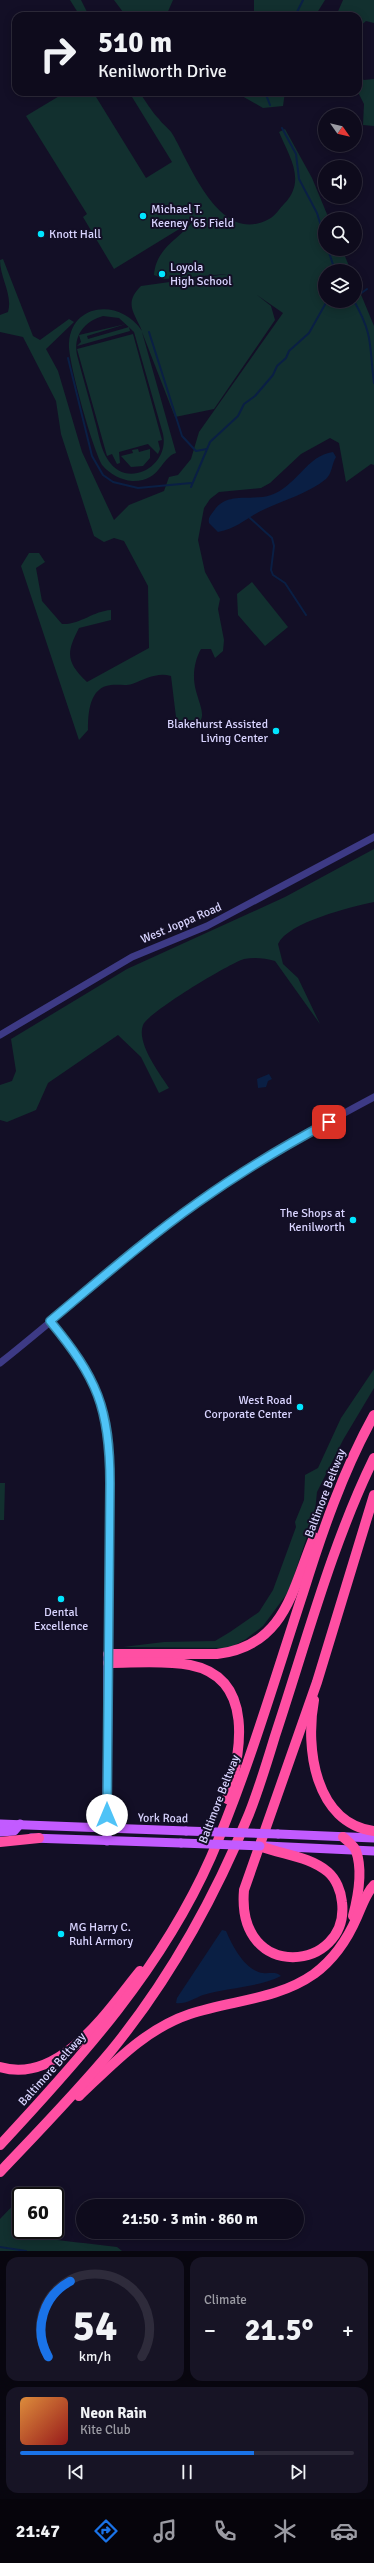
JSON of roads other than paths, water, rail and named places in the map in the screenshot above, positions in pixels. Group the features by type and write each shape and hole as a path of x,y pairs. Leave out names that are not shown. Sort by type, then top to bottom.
{"highway":[{"name":"Baltimore Beltway","path":"0,2145 71,2068 115,2015 149,1967 186,1905 210,1858 247,1764 319,1542 358,1443 374,1415"},
{"path":"108,1658 217,1654 242,1650 261,1639 278,1619 292,1593 326,1510 358,1443"},
{"path":"1,2172 119,2041 165,1977 203,1913 227,1865 250,1812 339,1542 360,1486 374,1458"},
{"path":"260,1846 272,1848 296,1856 321,1867 329,1873 340,1890 343,1908 339,1926 328,1943 314,1952 293,1958 275,1954 267,1950 253,1938 248,1929 243,1904 247,1877 317,1682 374,1495"},
{"path":"108,1658 191,1665 210,1673 231,1694 239,1716 239,1749 231,1787 210,1858"},
{"path":"317,1682 312,1708 311,1742 320,1786 332,1807 359,1826 374,1831"},
{"path":"338,1951 348,1930 357,1898 358,1870 356,1850 343,1837"},
{"path":"0,1842 39,1838"},
{"path":"1,2172 114,2062 141,2040 159,2028 189,2014 285,1990 315,1974 338,1951 351,1932 367,1895 374,1885"},
{"path":"0,2067 26,2069 45,2065 57,2059 82,2038 107,2012 186,1905"}],"main road":[{"path":"107,1841 108,1658"},
{"name":"York Road","path":"0,1824 374,1838"},
{"path":"0,1832 14,1831 20,1824"},
{"name":"York Road","path":"0,1837 260,1846"},
{"path":"272,1848 374,1851"}],"street":[{"name":"West Joppa Road","path":"0,1035 132,957 207,926 374,837"},
{"path":"0,1362 143,1244 196,1204 274,1153 374,1097"},
{"path":"50,1321 80,1359 94,1384 108,1429 110,1460 108,1658"}],"water":[{"path":"333,452 336,457 330,474 319,484 253,515 232,528 218,532 209,523 209,518 211,515 219,505 225,501 240,498 263,497 280,491 316,459 324,454"},
{"path":"269,1074 272,1079 268,1081 266,1087 258,1088 257,1079"},
{"path":"222,1930 226,1931 240,1956 250,1968 263,1973 275,1973 281,1976 262,1983 213,1992 186,2002 176,2003 177,1998"}],"waterway":[{"path":"297,12 303,0"},
{"path":"267,96 270,105"},
{"path":"282,128 296,154 299,179 318,216"},
{"path":"330,256 333,264"},
{"path":"362,293 367,289"},
{"path":"191,487 210,442 238,416 244,404 255,396 273,375 277,366 286,358 289,351 309,333 323,308"},
{"path":"358,308 365,323 370,341 374,383"},
{"path":"149,332 182,436 196,451 207,449"},
{"path":"68,358 92,456 103,475 113,482 138,488 191,483"},
{"path":"250,518 272,538 274,546 271,570 273,575 285,583 306,615"},
{"path":"0,2247 26,2251"}],"place":[{"name":"Michael T. Keeney '65 Field","path":"143,216"},
{"name":"Knott Hall","path":"41,234"},
{"name":"Loyola High School","path":"162,274"},
{"name":"Blakehurst Assisted Living Center","path":"276,731"},
{"name":"The Shops at Kenilworth","path":"353,1220"},
{"name":"West Road Corporate Center","path":"300,1407"},
{"name":"Dental Excellence","path":"61,1599"},
{"name":"MG Harry C. Ruhl Armory","path":"61,1934"}]}
